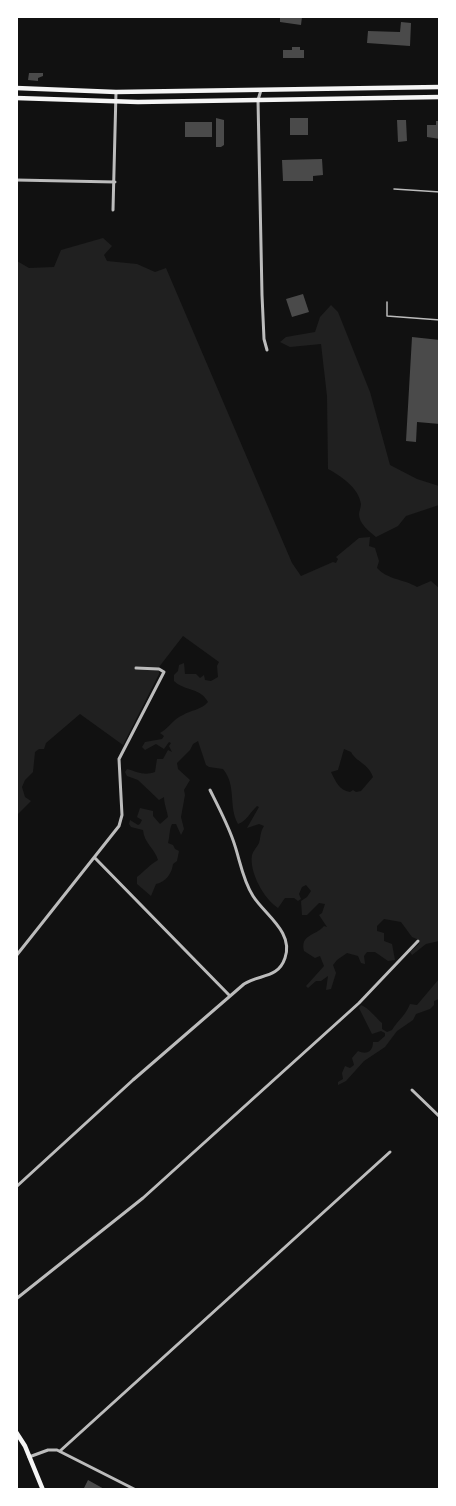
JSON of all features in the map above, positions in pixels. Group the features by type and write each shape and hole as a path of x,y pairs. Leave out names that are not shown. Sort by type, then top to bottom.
{"main road":[{"path":"16,88 116,92 440,87"},
{"path":"16,98 116,102 440,97"},
{"path":"16,1432 25,1446 43,1490"}],"street":[{"path":"261,90 258,100 262,295 264,339 267,350"},
{"path":"113,210 116,92"},
{"path":"16,180 115,182"},
{"path":"16,956 117,829 122,815 119,759 164,672 159,669 136,668"},
{"path":"16,1187 133,1080 230,996 248,981 267,976 278,970 285,957 287,945 282,931 262,910 249,889 234,842 210,790"},
{"path":"95,858 230,996"},
{"path":"16,1299 151,1191 359,1003 418,941"},
{"path":"412,1090 440,1117"},
{"path":"60,1451 390,1152"},
{"path":"29,1457 50,1449 60,1451 136,1490"}],"lane":[{"path":"394,189 440,192"},
{"path":"387,302 387,316 440,320"}],"shaded area":[{"path":"103,238 112,246 104,255 107,261 137,264 155,272 166,268 292,563 301,576 333,562 336,563 338,559 336,557 359,538 370,537 369,546 375,548 379,561 377,568 381,572 417,587 431,581 439,588 439,941 426,944 412,955 410,952 419,944 419,940 412,937 401,922 384,919 377,926 377,931 384,933 384,941 392,944 395,960 388,961 375,952 367,952 364,956 365,964 361,963 358,956 347,953 333,965 336,973 331,989 326,990 328,976 321,981 316,981 308,988 306,986 324,966 320,956 315,958 304,951 303,945 306,938 324,926 327,927 319,915 325,904 319,903 307,915 302,915 301,901 311,891 306,885 302,887 299,894 301,899 298,901 294,898 285,898 278,908 268,898 255,877 252,862 264,826 259,824 247,828 259,807 257,806 246,819 238,824 233,810 230,782 223,769 206,765 198,741 177,763 178,769 190,780 184,790 181,817 184,829 181,835 176,824 172,824 168,843 179,851 177,861 173,864 168,877 156,884 151,896 137,884 137,877 158,860 145,839 143,830 131,827 130,820 140,824 142,820 137,817 140,808 153,811 153,816 160,824 168,817 164,797 159,800 138,780 127,776 125,772 127,769 144,774 155,772 157,759 163,759 168,750 172,752 169,746 171,743 169,742 164,749 156,744 145,750 142,747 145,742 162,739 164,736 160,733 176,719 208,702 201,694 174,681 179,665 184,663 185,674 196,674 200,678 204,675 205,680 211,681 218,677 219,662 183,636 159,667 159,674 123,745 80,714 46,743 44,749 35,752 33,772 22,787 25,797 31,801 17,815 17,261 29,268 54,267 61,250","holes":["344,749 351,752 371,772 373,777 361,791 356,792 346,791 340,787 331,772 338,770"]},
{"path":"331,305 338,312 370,392 390,465 417,479 439,486 439,505 406,516 398,526 376,537 361,521 359,514 361,504 357,493 344,479 328,469 327,396 321,344 290,347 280,342 286,337 315,332 320,317"},
{"path":"439,979 439,999 434,1001 434,1005 416,1014 413,1020 397,1031 385,1047 364,1061 346,1081 338,1085 338,1082 343,1079 342,1073 345,1066 350,1068 354,1065 352,1058 358,1051 368,1052 373,1042 378,1042 385,1036 385,1033 381,1031 372,1034 359,1008 361,1005 382,1023 382,1029 387,1032 392,1030 410,1004 417,1005"}],"building":[{"path":"280,16 302,17 301,25 280,22"},
{"path":"401,22 411,23 410,46 367,43 368,31 400,32"},
{"path":"292,47 300,47 300,50 304,50 304,58 283,58 283,50 292,50"},
{"path":"29,73 43,73 43,76 38,78 38,81 28,80"},
{"path":"216,118 224,120 224,145 221,147 216,147"},
{"path":"290,118 308,118 308,135 290,135"},
{"path":"397,120 406,120 407,141 398,142"},
{"path":"436,121 440,121 440,139 427,137 427,125 436,125"},
{"path":"185,122 212,122 212,137 185,137"},
{"path":"322,159 323,175 313,176 313,181 283,181 282,160"},
{"path":"303,294 309,312 292,317 286,299"},
{"path":"412,337 440,340 440,424 417,422 416,442 406,441"},
{"path":"88,1480 106,1490 83,1490"}]}
